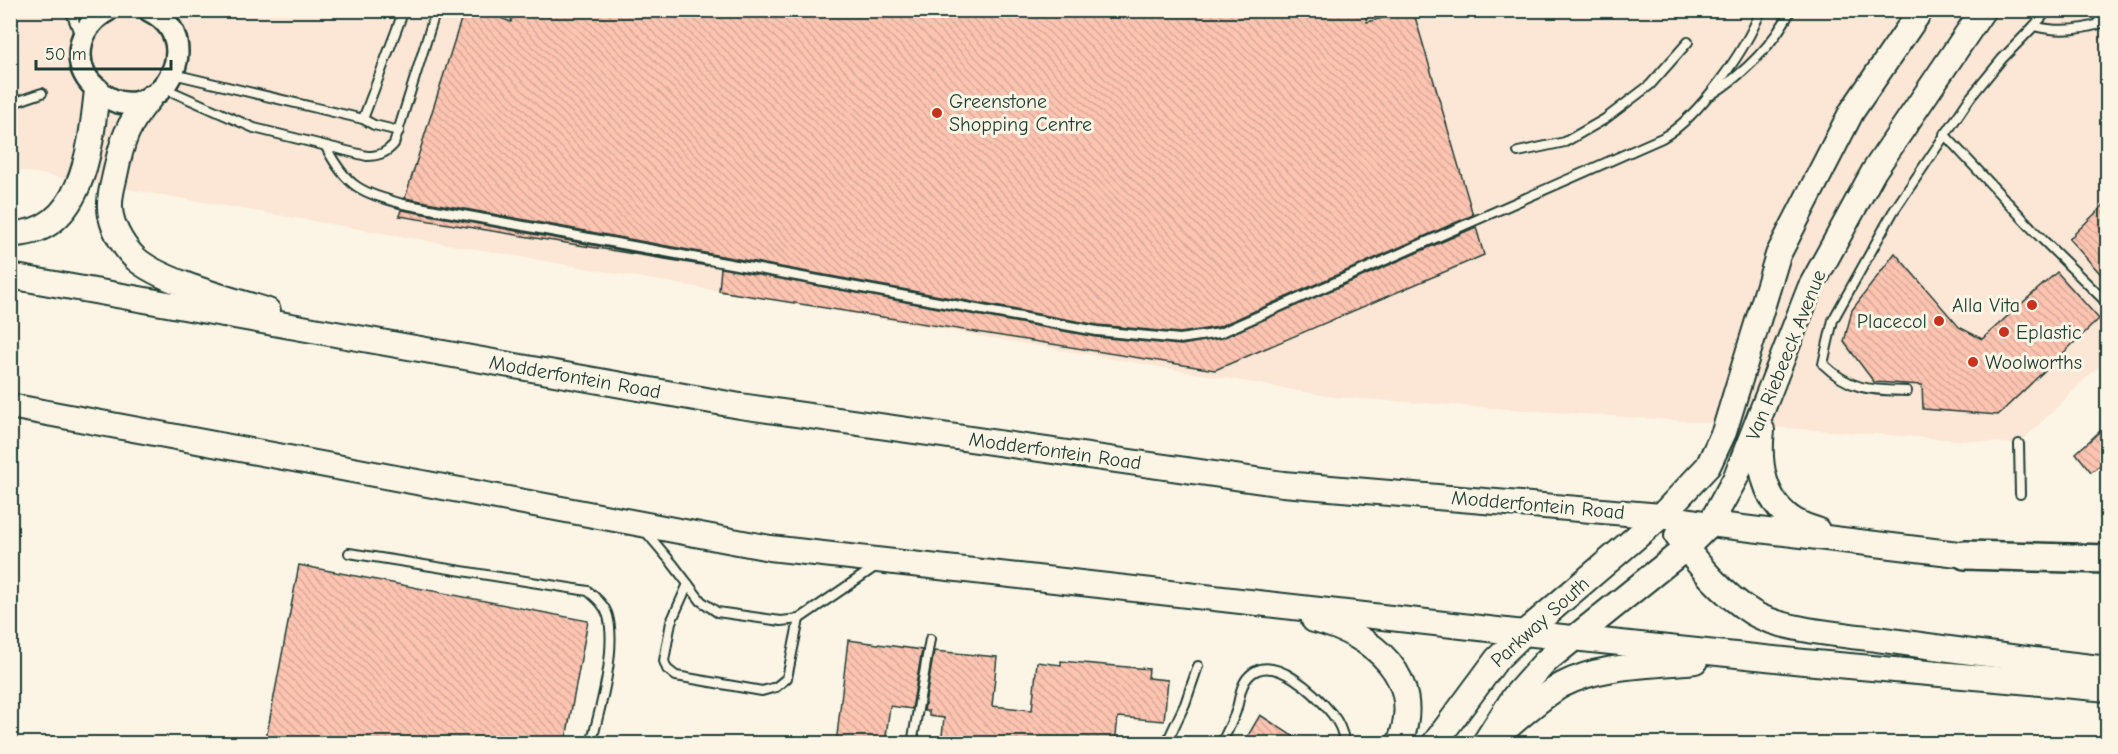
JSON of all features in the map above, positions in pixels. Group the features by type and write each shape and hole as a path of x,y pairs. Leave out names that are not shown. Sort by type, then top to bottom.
{"highway":[{"path":"1965,555 2108,558"}],"main road":[{"name":"Van Riebeeck Avenue","path":"1661,516 1708,466 1718,447 1778,255 1852,111 1921,10"},
{"name":"Van Riebeeck Avenue","path":"1486,744 1514,697 1546,661 1686,548 1710,524 1735,479 1810,288 1874,171 1983,10"},
{"path":"162,86 135,115 123,138 110,198 111,216 119,237 136,259 158,273 350,338"},
{"path":"10,234 39,229 68,207 76,193 83,172 94,120 97,90"},
{"name":"Modderfontein Road","path":"10,276 740,406 1283,484 1661,516 2108,573"},
{"path":"1765,400 1759,451 1761,470 1773,499 1795,521 1837,539"},
{"path":"10,406 770,548 1524,633 2108,689"},
{"path":"1661,516 1718,586 1755,614 1774,622 1828,633 2108,669"},
{"name":"Parkway South","path":"1434,744 1497,659 1524,633 1661,516"},
{"path":"1146,590 1300,617 1332,625 1369,642 1390,663 1401,685 1407,711 1406,724 1399,744"},
{"path":"1486,744 1546,695 1585,675 1612,669 1745,656"}],"street":[{"path":"108,10 99,15 89,26 82,40 80,55 83,70 90,84 102,95 118,102 135,102 162,86 177,58 176,41 168,26 149,10"},
{"path":"170,31 179,10"}],"lane":[{"path":"70,10 82,40"},
{"path":"363,119 404,10"},
{"path":"162,86 254,128 326,147 367,156 378,156 394,144 436,10"},
{"path":"326,147 340,171 351,184 363,191 403,204 1097,331 1180,339 1220,333 1662,138 1676,129 1707,97 1752,33 1761,10"},
{"path":"1707,97 1734,80 1757,59 1780,32 1791,10"},
{"path":"1908,391 1861,388 1839,378 1823,364 1829,334 1838,310 1893,212 1944,134 2002,59 2048,10"},
{"path":"2095,26 2107,10"},
{"path":"2034,26 2063,30 2095,26 2108,21"},
{"path":"1518,152 1565,142 1605,119 1650,85 1688,42"},
{"path":"162,86 363,119 399,131"},
{"path":"10,104 42,93"},
{"path":"1944,134 2045,242 2108,304"},
{"path":"2019,444 2020,494"},
{"path":"638,523 701,601 717,612 781,621 800,619 884,561"},
{"path":"349,554 588,591 601,602 608,614 611,637 602,705 591,744"},
{"path":"688,584 671,622 664,661 667,669 676,676 762,691 776,687 787,678 800,619"},
{"path":"912,744 930,639"},
{"path":"1166,744 1185,704 1198,666"},
{"path":"1221,744 1236,712 1242,686 1247,677 1257,670 1267,668 1283,671 1332,714 1340,726 1345,744"}],"shaded area":[{"path":"10,11 2107,11 2107,358 2019,444 1334,397 11,169"}],"building":[{"name":"Greenstone Shopping Centre","path":"464,10 480,10 511,22 514,10 1364,10 1367,22 1413,10 1473,215 1218,327 1180,333 1098,325 405,198"},
{"path":"2108,201 2108,282 2069,239"},
{"path":"402,210 708,266 399,216"},
{"path":"1476,227 1484,255 1215,370 719,291 721,268 1096,337 1181,345 1222,338"},
{"path":"1895,253 1959,327 1982,339 2057,272 2099,319 1998,415 1923,409 1922,385 1874,382 1844,342 1852,310"},
{"path":"2108,424 2108,459 2091,472 2076,453"},
{"path":"299,565 588,621 565,744 265,744"},
{"path":"848,640 922,650 912,709 890,706 885,744 836,744"},
{"path":"934,651 997,657 992,706 1032,710 1037,662 1061,665 1061,661 1149,669 1148,678 1168,680 1164,721 1118,717 1115,744 941,744 944,718 929,716 929,711 924,711"},
{"path":"1260,715 1305,744 1243,744"}],"place":[{"name":"Greenstone Shopping Centre","path":"937,113"},
{"name":"Alla Vita","path":"2032,305"},
{"name":"Placecol","path":"1939,321"},
{"name":"Eplastic","path":"2004,332"},
{"name":"Woolworths","path":"1973,362"}]}
